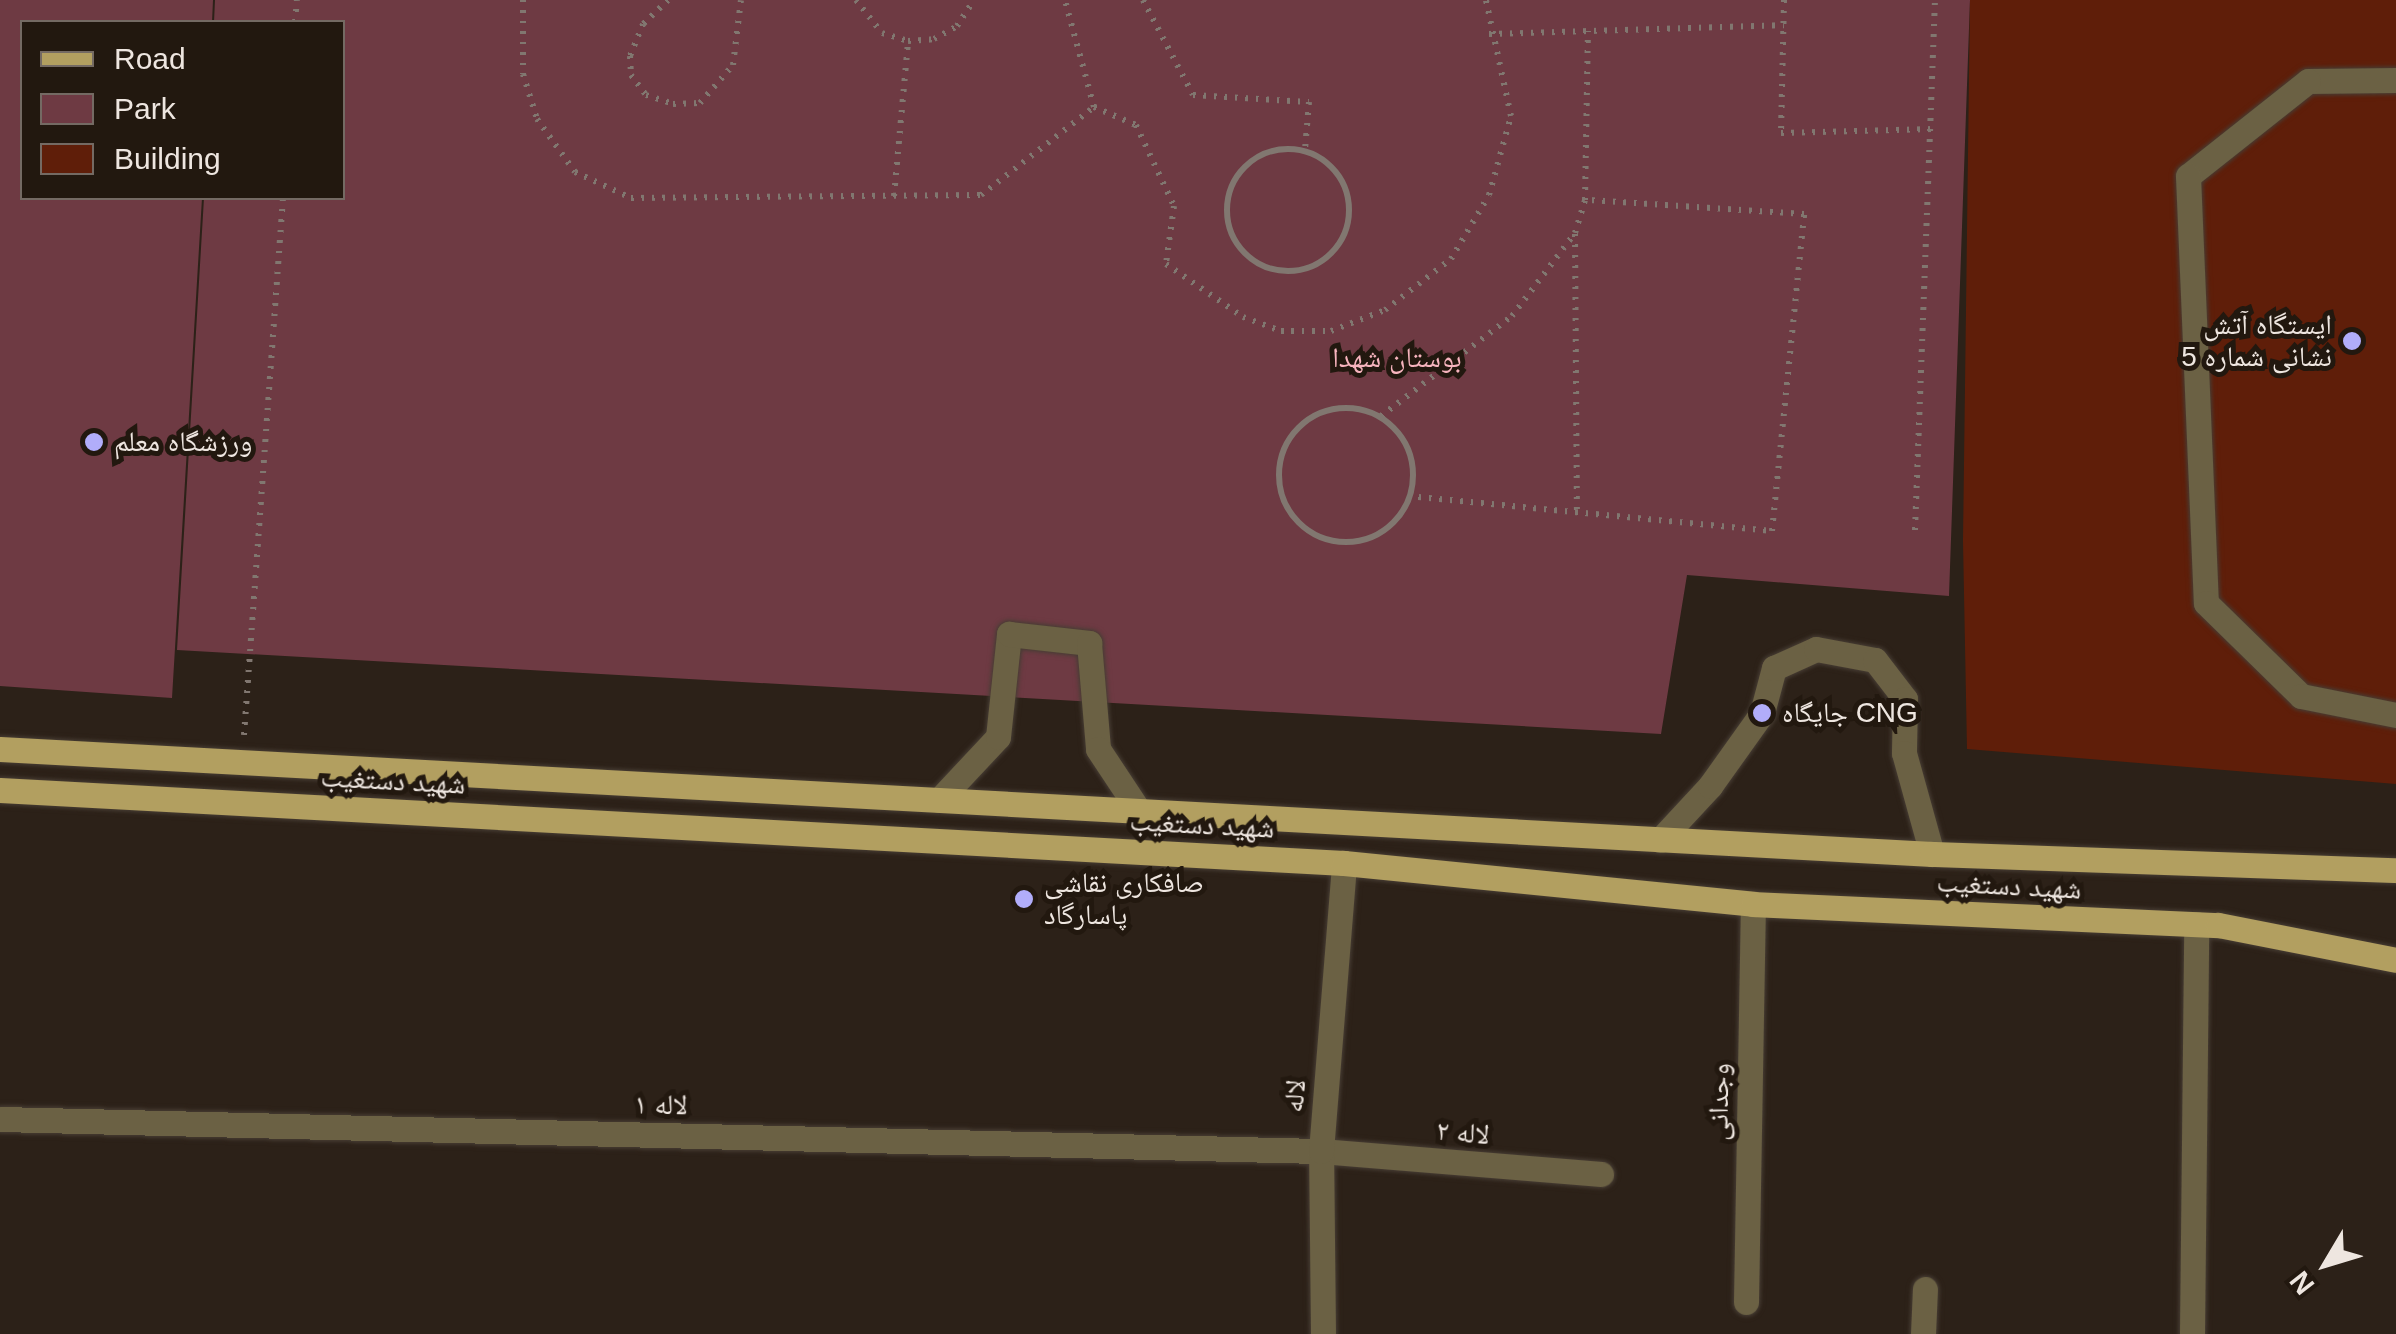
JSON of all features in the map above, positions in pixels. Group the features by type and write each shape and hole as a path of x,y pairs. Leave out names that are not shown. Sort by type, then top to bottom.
{"main road":[{"name":"شهید دستغیب","path":"0,749 1932,854 2396,870"},
{"name":"شهید دستغیب","path":"0,790 1344,863 1753,904 2196,924 2396,960"}],"street":[{"path":"2396,80 2308,81 2188,176 2206,603 2301,696 2396,715"},
{"path":"938,800 998,738 1010,634 1089,642 1098,748 1139,811"},
{"path":"1660,840 1710,786 1762,714 1774,668 1816,649 1876,660 1905,699 1909,781 1932,854"},
{"name":"لاله","path":"1322,1334 1321,1151 1344,863"},
{"name":"وجدانی","path":"1746,1302 1753,904"},
{"path":"2192,1334 2196,924"},
{"name":"لاله ۱","path":"0,1119 1321,1151"},
{"name":"لاله ۲","path":"1321,1151 1601,1174"},
{"path":"1924,1334 1925,1289"}],"path":[{"path":"523,0 523,74 538,119 575,172 631,198 981,195 1094,107"},
{"path":"668,0 643,24 630,56 631,76 646,95 700,103 733,65 740,35 741,0"},
{"path":"856,0 882,33 908,42 934,39 957,26 974,0"},
{"path":"1066,0 1094,107"},
{"path":"1143,0 1193,95 1310,102 1306,150"},
{"path":"1094,107 1136,126 1174,206 1166,264 1243,318 1281,331 1331,331 1385,310 1452,259 1490,196 1511,116 1488,34 1486,0"},
{"path":"1784,0 1781,132 1932,128"},
{"path":"1915,530 1935,0"},
{"path":"1488,34 1784,25"},
{"path":"1577,512 1575,233 1585,200 1588,31"},
{"path":"894,196 908,42"},
{"path":"1276,149 1306,150 1331,166 1347,191 1349,221 1337,248 1314,267 1284,273 1256,264 1235,243 1228,200 1248,161 1276,149"},
{"path":"242,762 282,200"},
{"path":"1408,496 1772,531 1804,214 1585,200"},
{"path":"1382,416 1512,316 1575,233"},
{"path":"1348,406 1382,416 1406,442 1414,476 1404,510 1378,535 1344,543 1310,533 1285,507 1277,472 1287,438 1313,414 1348,406"}],"green space":[{"name":"ورزشگاه معلم","path":"0,0 213,0 212,20 20,20 20,200 202,200 172,698 0,686"},
{"name":"بوستان شهدا","path":"215,0 1970,0 1949,596 1687,575 1661,734 177,650 204,200 345,200 345,20 214,20"}],"building":[{"path":"1970,0 2396,0 2396,784 1967,749 1963,541"}],"place":[{"name":"ایستگاه آتش نشانی شماره 5","path":"2352,341"},
{"name":"ورزشگاه معلم","path":"94,442"},
{"name":"جایگاه CNG","path":"1762,713"},
{"name":"صافکاری نقاشی پاسارگاد","path":"1024,899"}]}
